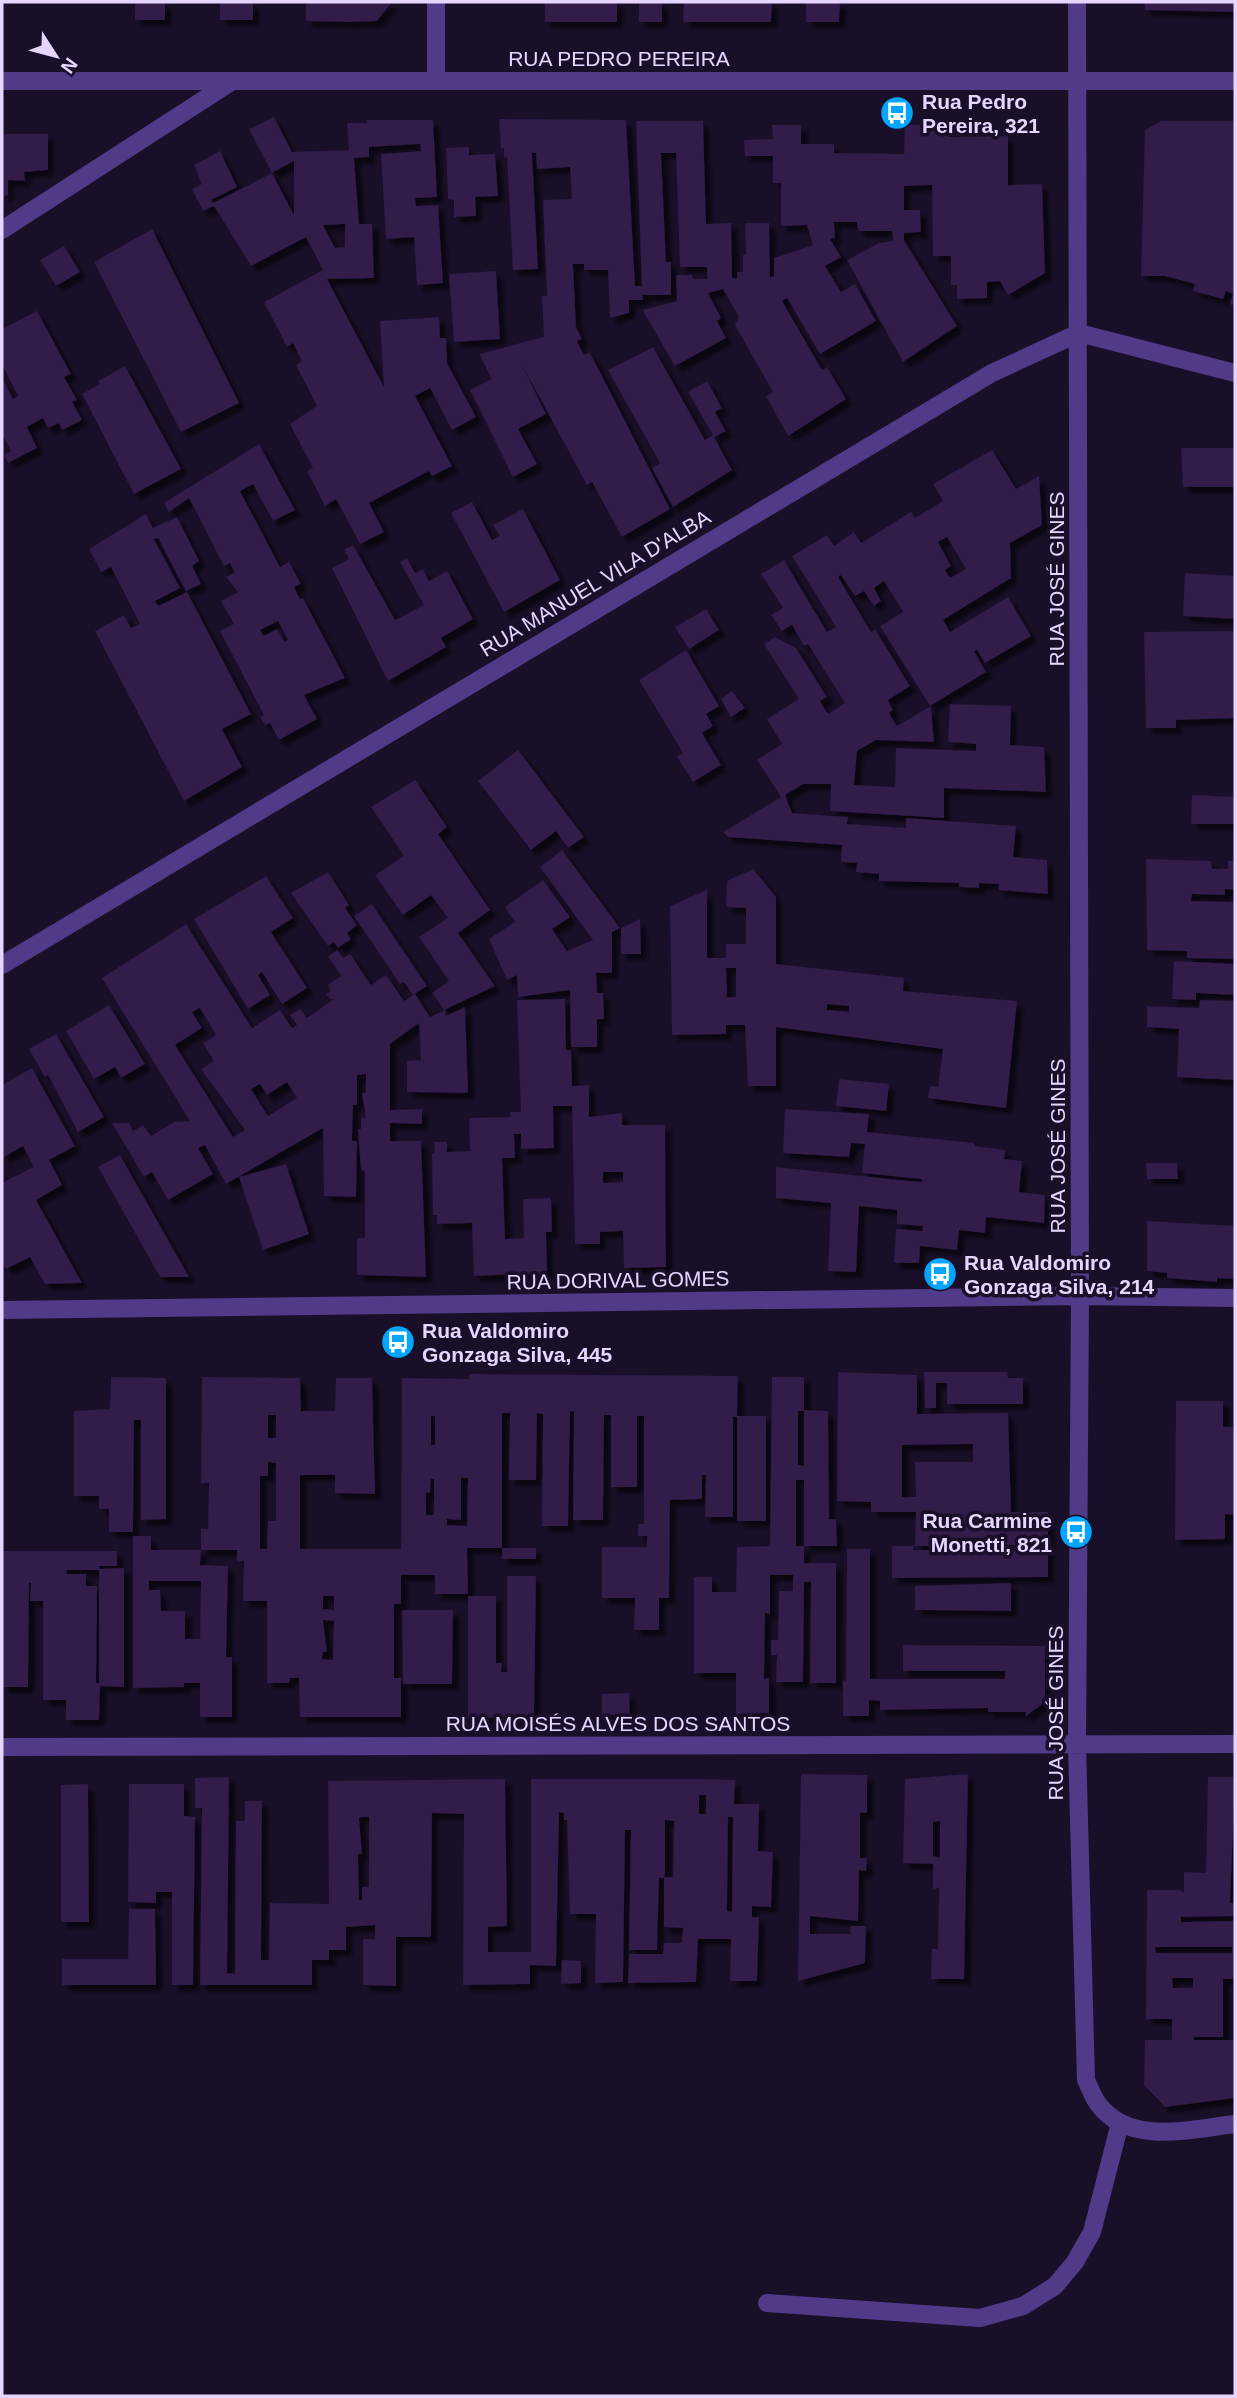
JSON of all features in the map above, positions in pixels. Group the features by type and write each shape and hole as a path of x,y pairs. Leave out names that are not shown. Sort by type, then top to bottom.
{"street":[{"path":"436,2 436,80"},
{"name":"RUA JOSÉ GINES","path":"1077,2 1080,1296 1077,1745 1086,2080 1099,2106 1120,2123 1151,2133 1235,2124"},
{"name":"RUA PEDRO PEREIRA","path":"2,81 1235,81"},
{"path":"2,230 232,82"},
{"path":"1079,332 1235,373"},
{"name":"RUA MANUEL VILA D'ALBA","path":"2,965 992,373 1079,332"},
{"name":"RUA DORIVAL GOMES","path":"2,1310 1080,1296 1235,1298"},
{"name":"RUA MOISÉS ALVES DOS SANTOS","path":"2,1747 1235,1744"},
{"path":"767,2302 980,2318 1023,2305 1055,2286 1075,2262 1092,2232 1120,2123"}],"building":[{"path":"135,2 165,2 165,20 135,20"},
{"path":"220,2 253,2 253,20 220,20"},
{"path":"306,2 392,2 377,21 349,22 306,21"},
{"path":"545,2 617,2 617,22 545,22"},
{"path":"639,2 662,2 662,22 639,22"},
{"path":"684,2 772,2 771,22 683,22"},
{"path":"806,2 840,2 839,22 806,22"},
{"path":"1145,2 1235,2 1235,12 1145,10"},
{"path":"274,117 292,152 349,150 347,123 367,123 367,120 433,120 437,197 415,198 416,206 438,205 443,283 417,285 414,237 386,239 381,154 421,151 420,144 369,147 369,157 354,158 359,224 372,224 374,278 327,279 384,387 380,321 439,317 440,338 446,338 447,363 476,417 452,430 430,388 415,396 452,466 432,476 429,471 369,503 384,532 360,544 336,499 325,506 307,471 313,468 290,424 317,406 296,365 302,361 293,343 287,347 264,302 323,270 306,237 251,266 214,206 203,211 192,189 202,184 194,165 220,151 237,187 211,200 213,203 272,173 249,129","holes":["294,161 294,215 272,173","345,224 345,247 335,248 323,225"]},
{"path":"499,119 626,120 635,286 642,286 636,121 703,121 706,224 731,223 732,278 737,279 737,272 743,272 743,255 746,254 745,223 769,223 770,277 774,276 774,258 813,245 807,225 781,226 781,183 773,183 773,156 745,156 744,140 773,139 772,125 801,125 801,144 834,144 834,153 904,154 905,125 949,125 949,137 1008,136 1008,185 1042,184 1045,273 1008,295 1000,281 987,282 987,298 957,299 957,285 951,285 951,256 933,256 932,185 904,186 904,210 920,210 921,232 904,233 904,240 957,326 903,362 847,260 879,243 893,241 892,231 858,231 857,222 834,222 835,238 830,239 841,257 825,266 841,292 855,284 876,321 820,354 787,298 782,301 822,370 827,367 846,399 788,436 766,396 773,392 735,325 739,317 723,289 708,293 721,318 717,321 726,338 675,366 643,310 677,301 676,275 707,279 707,267 680,267 676,153 661,153 666,262 671,262 671,295 642,295 643,300 629,300 629,313 610,318 608,270 584,270 584,264 573,264 576,327 582,339 577,341 584,355 589,352 599,370 670,509 622,537 592,482 587,485 522,365 546,414 518,429 537,464 513,477 470,390 492,379 479,354 544,337 542,296 547,296 543,200 572,199 570,167 537,169 536,153 532,153 538,269 513,270 507,157 504,158 504,148 501,149"},
{"path":"1161,121 1235,121 1235,306 1230,304 1233,294 1226,291 1223,299 1193,291 1195,284 1165,276 1141,276 1145,130"},
{"path":"2,134 48,134 48,170 24,172 25,181 8,180 8,195 2,197"},
{"path":"469,147 469,155 495,154 498,196 475,197 476,216 454,217 454,200 448,199 446,148"},
{"path":"152,229 239,403 181,432 94,262"},
{"path":"64,246 80,272 56,286 40,260"},
{"path":"496,271 500,339 454,342 449,274"},
{"path":"37,311 71,374 64,377 77,400 72,402 82,420 62,430 59,423 48,428 43,418 27,427 37,448 8,463 4,455 11,451 2,434 2,378 13,399 18,396 2,364 2,329"},
{"path":"653,347 705,440 713,435 688,392 707,381 722,408 715,412 726,431 714,437 732,470 673,507 652,468 660,463 608,370"},
{"path":"125,366 181,469 134,494 82,394 100,384 98,381"},
{"path":"259,444 295,510 273,521 253,484 240,491 280,567 289,562 301,584 294,587 300,599 303,598 345,678 304,695 317,719 279,740 270,723 265,725 260,717 264,715 220,631 234,624 221,601 238,592 226,577 235,573 230,563 224,566 189,498 169,512 164,503","holes":["278,621 288,640 285,642 277,629 264,636 260,630"]},
{"path":"1181,448 1235,448 1235,487 1183,487"},
{"path":"992,450 1016,489 1039,476 1042,525 1010,543 1011,578 943,620 950,632 1008,597 1031,636 985,663 977,650 974,651 986,672 930,706 880,626 903,612 884,581 874,588 881,601 874,606 864,591 855,596 841,575 838,577 871,632 875,629 910,686 888,700 893,710 889,713 897,726 931,706 934,742 876,740 857,751 854,785 895,787 896,748 976,751 976,744 948,742 950,704 1011,706 1010,745 1044,747 1046,792 944,788 944,818 830,811 831,784 803,784 785,795 792,813 848,817 847,824 906,828 906,818 1016,826 1013,857 1047,860 1048,894 998,890 999,884 979,883 979,888 959,887 959,883 879,881 879,874 856,872 857,863 841,862 842,845 728,837 723,832 781,797 757,760 782,744 767,719 799,699 764,644 775,637 796,648 827,697 820,701 828,714 845,703 808,644 804,646 792,625 782,631 771,615 783,608 761,574 784,560 827,632 836,627 792,556 827,535 834,546 854,532 861,543 911,512 915,518 943,501 933,484","holes":["947,537 966,569 950,578 945,570 951,566 938,542"]},
{"path":"472,502 492,540 500,536 493,525 523,509 560,580 504,612 451,513"},
{"path":"146,514 153,528 177,517 199,561 192,566 201,584 186,591 158,538 154,539 180,588 155,601 158,606 187,592 251,714 222,729 242,767 184,801 95,631 124,615 131,628 140,624 111,567 101,572 89,549"},
{"path":"353,545 395,620 424,605 400,562 407,558 415,573 423,569 429,581 447,571 473,619 441,638 446,647 388,681 332,568 349,559 344,550"},
{"path":"1185,573 1235,576 1235,619 1183,616"},
{"path":"706,609 719,630 689,649 675,627"},
{"path":"1235,631 1235,718 1176,720 1176,728 1146,728 1144,632"},
{"path":"686,650 719,706 706,714 713,726 702,733 721,765 693,782 677,757 683,753 639,680"},
{"path":"732,691 745,708 731,717 721,699"},
{"path":"518,750 584,837 568,848 556,831 531,850 478,781"},
{"path":"415,780 447,827 438,834 490,910 458,933 495,986 444,1010 432,993 449,981 419,937 448,918 431,895 403,915 375,875 404,856 371,807"},
{"path":"1192,795 1235,797 1235,824 1191,824"},
{"path":"562,850 620,928 612,932 612,973 596,973 597,993 603,993 604,1019 597,1019 597,1047 571,1047 570,990 518,997 517,975 507,980 489,939 515,922 505,907 543,880 570,917 552,929 567,951 593,940 540,867"},
{"path":"1146,859 1211,861 1212,869 1228,869 1228,861 1235,861 1235,890 1225,889 1225,895 1192,894 1191,901 1235,902 1235,959 1187,958 1187,951 1147,950"},
{"path":"753,869 776,897 776,964 904,978 903,991 1017,1001 1006,1108 928,1098 930,1086 938,1087 943,1049 776,1027 776,1086 748,1086 745,1025 726,1025 726,1034 672,1035 670,906 707,890 707,958 726,958 726,944 746,944 746,908 726,907 727,881","holes":["726,968 736,968 736,997 727,997","827,1004 849,1006 849,1012 827,1010"]},
{"path":"328,872 349,905 345,908 357,925 347,933 351,939 338,948 334,942 328,946 291,893"},
{"path":"266,876 293,918 271,932 307,988 282,1004 262,972 258,975 270,995 248,1009 194,919"},
{"path":"372,904 427,986 413,995 404,982 400,984 354,916"},
{"path":"640,919 641,954 621,954 621,928"},
{"path":"186,924 252,1028 280,1010 292,1028 297,1025 290,1015 300,1009 307,1018 334,999 330,999 326,994 331,991 328,985 341,976 328,956 337,950 343,958 350,954 371,985 386,975 404,1001 415,994 430,1017 445,1010 446,1016 465,1007 468,1093 407,1092 407,1061 421,1060 419,1023 390,1044 390,1110 422,1109 422,1124 390,1123 390,1141 421,1141 426,1277 357,1275 357,1238 365,1238 365,1171 361,1170 358,1129 361,1129 361,1118 366,1118 362,1093 366,1093 366,1074 357,1075 357,1105 353,1105 352,1141 357,1141 356,1197 324,1196 323,1128 226,1184 205,1145 198,1148 213,1174 168,1200 152,1172 144,1177 112,1123 129,1123 133,1131 143,1125 151,1136 174,1122 190,1121 102,978","holes":["200,1008 216,1035 203,1043 214,1061 201,1069 245,1130 233,1137 175,1045 202,1028 192,1012","287,1082 297,1098 268,1116 251,1089 260,1084 267,1095"]},
{"path":"1174,961 1235,964 1235,995 1196,993 1196,1000 1172,999"},
{"path":"565,999 566,1050 571,1050 572,1086 589,1085 589,1117 622,1113 622,1125 665,1125 666,1267 624,1268 623,1231 600,1232 600,1244 575,1244 572,1106 553,1106 554,1148 521,1149 521,1134 514,1134 515,1158 502,1158 505,1239 524,1238 523,1199 551,1198 552,1232 546,1232 547,1273 474,1276 472,1223 437,1224 437,1215 433,1215 434,1142 447,1142 447,1152 470,1151 469,1118 511,1117 510,1112 521,1112 517,1000","holes":["603,1172 623,1172 623,1182 603,1183"]},
{"path":"1200,1000 1235,1001 1235,1080 1177,1077 1179,1029 1147,1027 1147,1006 1199,1008"},
{"path":"109,1005 145,1064 121,1078 115,1067 94,1079 66,1031"},
{"path":"56,1034 104,1117 78,1132 48,1075 45,1077 29,1049"},
{"path":"32,1068 75,1146 49,1160 62,1185 36,1200 82,1283 45,1284 30,1257 6,1269 2,1262 2,1183 34,1167 23,1146 2,1158 2,1085"},
{"path":"839,1079 889,1084 886,1111 836,1106"},
{"path":"785,1109 869,1114 867,1132 974,1143 975,1146 1005,1150 1004,1159 1022,1161 1019,1192 1045,1195 1044,1223 986,1217 985,1233 959,1230 957,1250 920,1246 919,1263 894,1263 896,1229 922,1231 923,1226 897,1224 897,1210 859,1206 856,1272 828,1271 831,1203 776,1198 776,1167 909,1181 922,1182 922,1179 862,1173 865,1144 851,1143 849,1157 783,1153"},
{"path":"120,1155 189,1277 160,1277 98,1167"},
{"path":"1146,1163 1177,1163 1178,1179 1147,1179"},
{"path":"286,1164 309,1234 263,1250 239,1177"},
{"path":"1147,1221 1235,1226 1235,1279 1217,1278 1217,1282 1167,1278 1167,1273 1147,1271"},
{"path":"838,1372 917,1375 917,1414 1008,1413 1011,1512 1048,1512 1048,1577 892,1578 892,1546 914,1546 913,1550 1014,1550 1014,1545 983,1545 983,1538 945,1538 945,1546 915,1546 916,1512 871,1512 871,1502 837,1501","holes":["973,1444 973,1462 915,1462 916,1497 902,1497 902,1445"]},
{"path":"924,1372 1007,1372 1008,1378 1023,1378 1023,1404 947,1404 947,1383 936,1383 936,1408 925,1408"},
{"path":"469,1374 738,1376 737,1417 733,1417 733,1517 705,1517 706,1475 702,1475 702,1499 670,1500 669,1598 659,1598 659,1630 634,1630 635,1598 602,1598 602,1547 647,1547 647,1536 638,1536 638,1524 644,1524 644,1416 637,1416 637,1487 611,1487 611,1415 604,1415 603,1520 573,1520 574,1411 570,1412 568,1526 542,1526 543,1414 537,1413 536,1480 509,1480 510,1413 502,1413 502,1548 467,1548 468,1594 435,1594 435,1575 401,1575 401,1604 394,1604 394,1678 401,1678 401,1717 300,1717 299,1678 290,1678 289,1683 267,1683 267,1601 243,1601 244,1561 237,1562 237,1550 201,1550 201,1529 208,1529 209,1483 201,1483 202,1377 300,1378 301,1411 335,1411 336,1378 372,1378 375,1494 335,1493 335,1475 300,1475 300,1549 401,1549 402,1378 469,1379","holes":["268,1415 276,1415 276,1438 268,1438","431,1416 435,1416 435,1445 431,1445","268,1462 276,1463 276,1521 268,1521 267,1549 260,1549 260,1476 268,1476","461,1478 468,1478 467,1526 447,1525 447,1519 461,1520","431,1479 434,1479 434,1515 426,1515 426,1492 430,1493","323,1596 334,1596 334,1610 323,1609","323,1620 334,1621 333,1660 322,1659 323,1652 327,1652"]},
{"path":"111,1377 166,1378 166,1519 141,1520 141,1420 134,1420 133,1532 109,1532 109,1509 99,1509 99,1496 74,1496 74,1411 110,1409"},
{"path":"772,1377 804,1377 804,1410 828,1411 829,1519 836,1519 837,1546 804,1546 804,1563 836,1563 836,1683 810,1683 811,1582 804,1582 803,1682 776,1682 777,1655 771,1655 771,1640 778,1640 779,1591 793,1591 793,1575 770,1575 770,1614 765,1613 764,1679 769,1678 769,1713 736,1714 736,1673 694,1673 694,1577 712,1577 712,1592 736,1592 737,1547 770,1546","holes":["798,1411 804,1411 804,1466 798,1465","796,1480 804,1480 804,1546 796,1546"]},
{"path":"1176,1401 1223,1401 1223,1427 1235,1427 1235,1515 1225,1514 1225,1539 1175,1540"},
{"path":"737,1416 766,1416 766,1521 737,1521"},
{"path":"133,1536 151,1536 151,1550 201,1550 200,1565 228,1566 226,1657 232,1657 232,1717 200,1717 200,1683 184,1683 184,1687 133,1688","holes":["149,1581 201,1581 200,1639 185,1639 185,1611 161,1611 160,1590 149,1590"]},
{"path":"502,1548 536,1548 536,1559 502,1559"},
{"path":"847,1549 870,1549 870,1679 1005,1679 1005,1671 903,1671 903,1645 1045,1646 1045,1702 1025,1717 1026,1712 988,1712 988,1708 880,1710 880,1701 869,1700 869,1716 843,1716 843,1680 846,1681"},
{"path":"2,1551 117,1551 117,1566 99,1566 100,1569 124,1568 124,1687 100,1686 99,1720 66,1720 66,1700 43,1700 43,1601 30,1601 31,1583 29,1583 28,1687 2,1687","holes":["67,1570 99,1570 99,1683 96,1683 97,1586 86,1586 86,1574 66,1574"]},
{"path":"507,1576 536,1576 534,1717 468,1718 468,1596 496,1596 496,1663 502,1663 501,1672 507,1672"},
{"path":"1011,1583 1011,1611 915,1610 915,1586"},
{"path":"402,1610 453,1610 452,1684 403,1684"},
{"path":"629,1693 630,1715 602,1715 602,1694"},
{"path":"801,1774 867,1775 867,1813 860,1813 860,1858 867,1858 866,1871 859,1870 858,1921 810,1916 810,1934 850,1934 851,1926 866,1926 865,1963 798,1981"},
{"path":"968,1774 964,1979 931,1979 932,1949 938,1949 939,1887 933,1890 933,1864 903,1863 905,1779","holes":["940,1821 940,1858 933,1856 933,1822"]},
{"path":"229,1777 227,1973 235,1974 236,1821 245,1821 245,1801 262,1801 261,1960 269,1960 270,1903 329,1904 328,1781 505,1779 507,1926 488,1927 488,1952 531,1952 531,1779 735,1780 734,1804 759,1804 758,1851 773,1852 771,1907 752,1906 752,1917 759,1917 757,1981 730,1981 731,1939 698,1939 696,1982 628,1983 629,1954 663,1954 664,1943 682,1943 683,1928 664,1927 664,1878 659,1878 657,1950 629,1950 631,1830 625,1830 623,1982 595,1983 596,1914 570,1914 567,1820 564,1820 564,1813 559,1812 556,1966 530,1965 530,1984 463,1985 464,1814 432,1813 431,1937 396,1937 396,1986 363,1985 363,1939 375,1939 375,1925 346,1927 346,1950 329,1950 329,1960 312,1960 312,1985 200,1985 202,1808 195,1808 195,1778","holes":["699,1795 706,1795 706,1814 699,1814","369,1817 369,1887 362,1887 362,1900 359,1900 358,1854 362,1854 359,1818","728,1817 733,1817 732,1912 727,1911","665,1820 674,1821 673,1877 664,1877"]},
{"path":"1208,1777 1235,1777 1230,1903 1235,1903 1235,1916 1181,1917 1181,1922 1235,1921 1235,1979 1223,1979 1223,2037 1194,2037 1194,2040 1235,2040 1235,2098 1165,2107 1144,2085 1145,2040 1172,2040 1172,2019 1146,2019 1147,1890 1180,1890 1184,1893 1184,1872 1206,1873","holes":["1155,1947 1232,1947 1232,1953 1156,1953","1172,1978 1193,1978 1193,1988 1173,1988"]},
{"path":"88,1784 89,1922 61,1922 61,1785"},
{"path":"129,1784 184,1784 184,1816 195,1817 193,1985 172,1985 172,1892 156,1892 156,1903 128,1902"},
{"path":"129,1909 155,1909 156,1985 62,1985 62,1959 128,1959"},
{"path":"562,1960 581,1961 581,1983 561,1984"}],"place":[{"name":"Rua Pedro Pereira, 321","path":"897,113"},
{"name":"Rua Valdomiro Gonzaga Silva, 214","path":"940,1274"},
{"name":"Rua Valdomiro Gonzaga Silva, 445","path":"398,1342"},
{"name":"Rua Carmine Monetti, 821","path":"1076,1532"}]}
